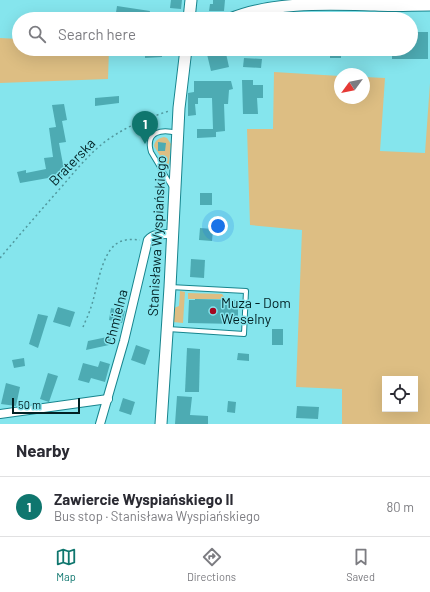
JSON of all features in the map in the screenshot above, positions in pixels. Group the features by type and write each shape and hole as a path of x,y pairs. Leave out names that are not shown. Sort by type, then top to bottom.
{"street":[{"path":"190,12 191,0"},
{"path":"255,12 286,6 330,4 430,5"},
{"name":"Stanisława Wyspiańskiego","path":"161,424 170,287 178,108 185,56"},
{"path":"148,240 151,236 158,234 172,234"},
{"name":"Chmielna","path":"100,424 124,341 148,240"},
{"path":"0,414 108,399"}],"lane":[{"path":"174,191 150,152 149,146 152,136 158,132 165,131 177,133"},
{"path":"167,329 244,334 246,291 170,287"}],"path":[{"name":"Braterska","path":"0,258 86,159 106,141 131,125 144,119 178,108"},
{"path":"83,327 110,250 120,242 129,239 148,240"}],"shaded area":[{"path":"0,38 12,39 12,56 109,56 108,79 0,83"},
{"path":"274,72 334,76 334,104 370,104 370,77 385,78 380,151 425,153 430,83 430,424 342,424 342,389 296,387 302,230 250,225 247,129 273,129"},
{"path":"164,137 167,138 171,144 168,171 154,146 155,142"},
{"path":"180,291 185,292 183,323 173,322 174,308 179,306"},
{"path":"188,293 222,294 226,299 188,299"}],"building":[{"path":"171,0 182,0 181,9 170,8"},
{"path":"213,0 225,0 224,11 209,11 210,4 213,4"},
{"path":"117,6 150,11 150,12 116,12"},
{"path":"418,32 428,32 428,59 392,59 392,56 418,56"},
{"path":"145,56 162,56 162,57 145,58"},
{"path":"207,56 227,56 229,67 211,71"},
{"path":"330,56 341,56 341,58 330,58"},
{"path":"244,58 262,59 261,68 243,67"},
{"path":"242,80 253,80 253,85 263,85 263,98 257,98 258,114 243,114"},
{"path":"194,81 231,81 233,89 229,90 228,104 224,104 225,131 216,132 216,137 197,138 197,129 213,129 212,98 198,98 198,104 195,104 196,115 188,116 188,93 194,92"},
{"path":"119,96 119,103 95,106 95,98"},
{"path":"64,104 67,120 62,121 66,142 59,143 65,175 20,183 17,172 26,170 26,173 46,169 44,158 53,157 49,128 56,127 52,105"},
{"path":"158,142 166,143 165,151 158,151"},
{"path":"200,193 212,193 212,205 200,205"},
{"path":"200,228 213,229 212,241 199,240"},
{"path":"191,259 205,260 204,278 190,277"},
{"name":"Muza - Dom Weselny","path":"189,300 238,300 238,324 188,323"},
{"path":"58,307 75,312 70,327 53,322"},
{"path":"111,308 125,311 122,323 109,320"},
{"path":"38,314 48,316 38,348 29,344"},
{"path":"272,329 283,329 283,345 272,345"},
{"path":"112,336 109,345 86,350 88,341"},
{"path":"136,345 150,350 145,365 131,360"},
{"path":"187,348 200,349 199,392 185,392"},
{"path":"238,353 249,354 249,361 237,360"},
{"path":"24,358 25,366 14,368 12,360"},
{"path":"100,361 110,364 105,382 91,378 89,383 78,380 83,363 98,367"},
{"path":"48,373 58,376 49,402 40,399"},
{"path":"6,383 20,387 16,406 1,404"},
{"path":"177,396 192,397 190,415 208,416 208,424 175,424"},
{"path":"123,398 135,402 131,415 119,411"},
{"path":"228,401 236,402 235,413 227,412"},
{"path":"297,406 319,407 318,419 296,418"}],"place":[{"name":"Zawiercie Wyspiańskiego II","path":"145,144"},
{"name":"Muza - Dom Weselny","path":"213,311"}]}
